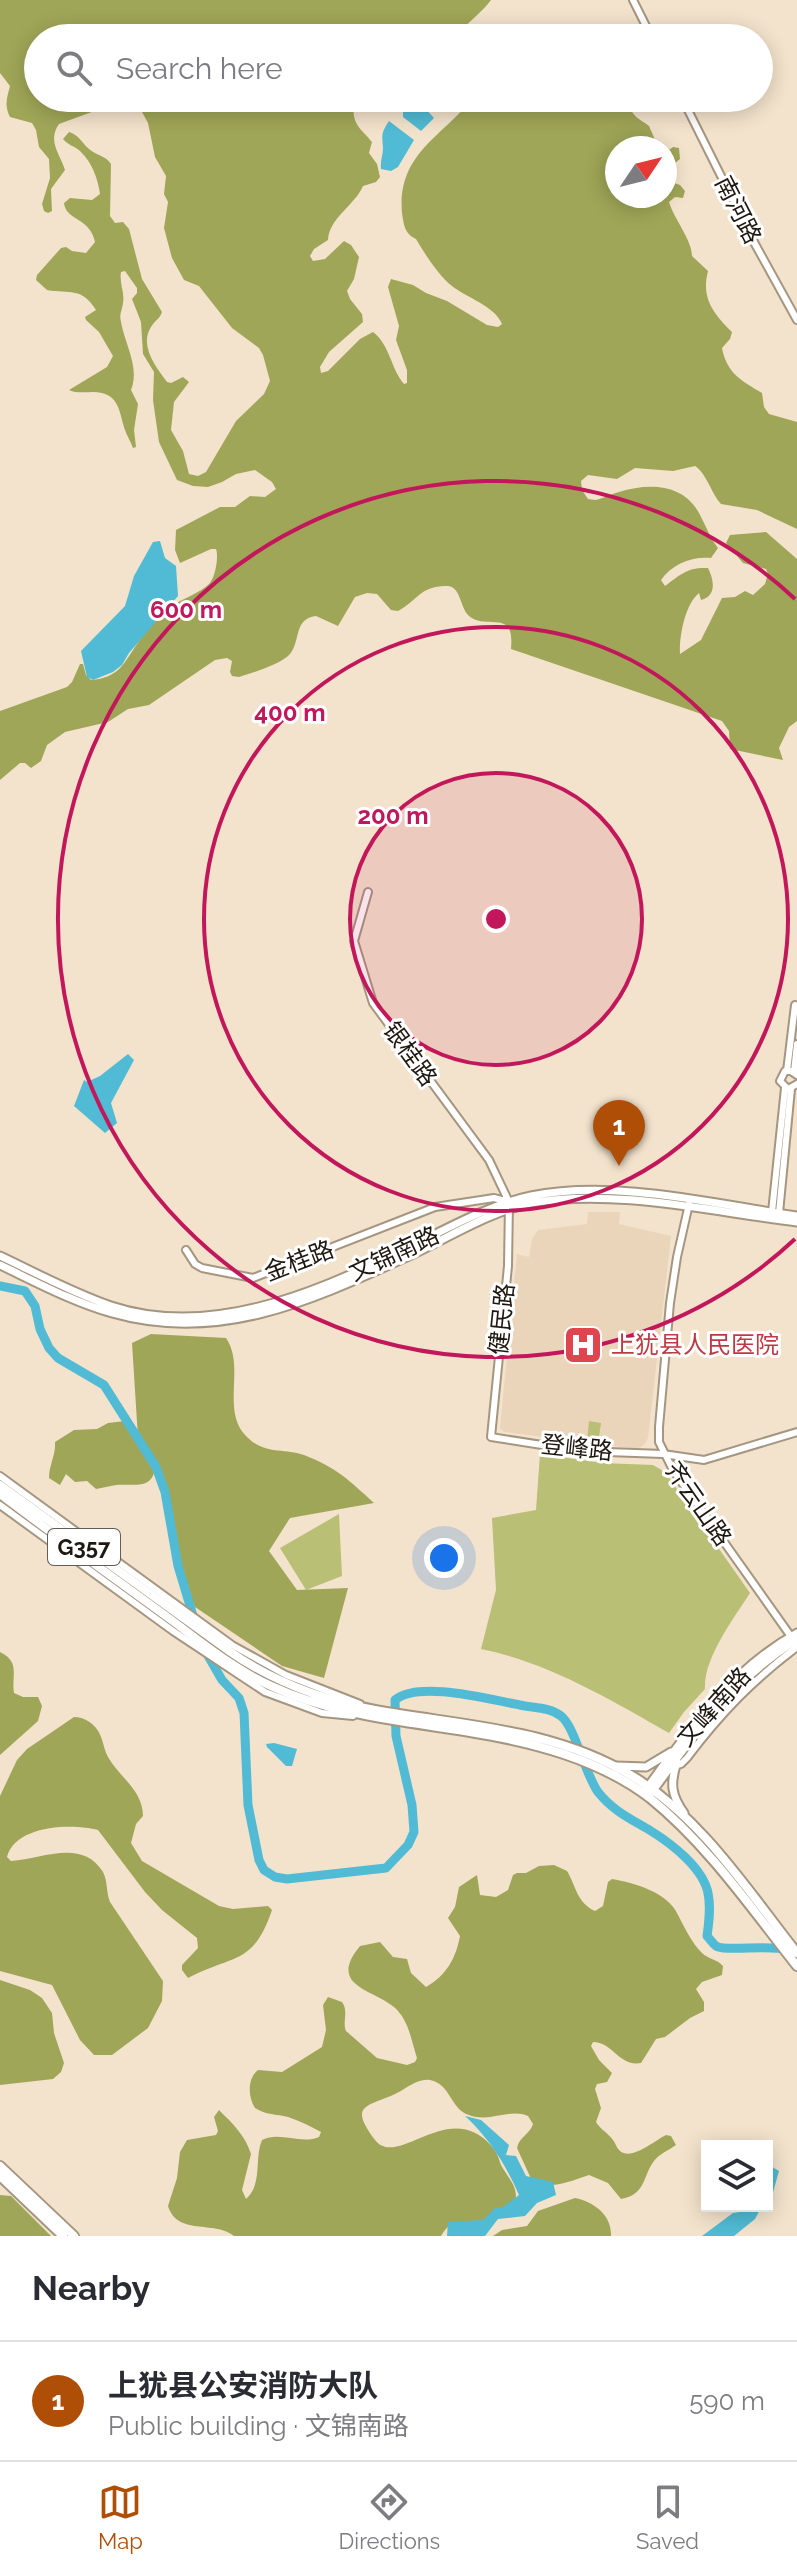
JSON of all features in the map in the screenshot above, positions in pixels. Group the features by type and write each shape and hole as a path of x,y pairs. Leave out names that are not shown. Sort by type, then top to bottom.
{"highway":[{"name":"G357","path":"0,1485 254,1668 372,1713"},
{"name":"G357","path":"0,1494 167,1607 223,1662 273,1687 309,1700 372,1713 516,1731 556,1741 608,1766 692,1825 797,1966"},
{"name":"G357","path":"418,1720 512,1739 608,1766 648,1792 718,1859 797,1953"},
{"path":"0,2166 58,2226 74,2236"},
{"path":"0,2176 41,2208"},
{"path":"58,2226 63,2236"}],"main road":[{"name":"文锦南路","path":"0,1256 114,1307 169,1316 221,1314 264,1306 327,1284 510,1205 579,1198 615,1199 797,1216"},
{"name":"文锦南路","path":"689,1204 797,1222"},
{"name":"文锦南路","path":"0,1265 112,1313 167,1323 194,1325 223,1322 294,1305 385,1266 510,1205"},
{"name":"文峰南路","path":"648,1792 694,1723 747,1669 796,1640"},
{"name":"文峰南路","path":"648,1792 673,1766 678,1750"},
{"path":"608,1766 642,1768 678,1750"},
{"path":"673,1766 673,1795 692,1825"}],"street":[{"path":"633,0 645,24"},
{"name":"南河路","path":"689,112 797,320"},
{"name":"银桂路","path":"368,892 354,941 373,1003 489,1160 510,1205"},
{"path":"793,1073 795,1005"},
{"path":"793,1073 797,1044"},
{"path":"775,1213 791,1087 780,1078 793,1073"},
{"name":"金桂路","path":"186,1250 195,1264 202,1268 253,1278 435,1207 494,1198 510,1205"},
{"name":"齐云山路","path":"689,1204 670,1303 659,1442 663,1454 796,1640"},
{"name":"健民路","path":"491,1437 508,1266 510,1205"},
{"name":"登峰路","path":"491,1437 580,1451 663,1454 704,1460 797,1432"},
{"path":"0,1476 167,1607 274,1669 372,1713"},
{"path":"0,1505 173,1631 223,1662"},
{"path":"673,1766 687,1758 714,1723 796,1640"}],"shaded area":[{"name":"上犹县人民医院","path":"588,1212 620,1212 619,1224 671,1236 648,1438 638,1449 504,1432 500,1428 517,1254 529,1257 532,1239 538,1230 587,1224"}],"green space":[{"path":"0,0 491,0 468,24 24,24 24,112 92,112 59,124 56,130 54,142 65,170 51,189 52,211 48,213 42,204 50,178 49,159 39,147 32,123 10,117 7,102 10,86 0,73"},
{"path":"142,112 354,112 358,126 372,142 369,153 377,164 380,177 376,182 363,186 337,218 328,240 314,249 310,256 313,261 325,259 344,241 351,245 359,257 354,279 347,291 362,314 363,322 329,352 320,367 321,373 328,371 360,339 373,332 379,337 404,384 407,383 407,370 396,340 399,326 388,287 391,279 413,285 447,301 487,325 498,327 502,324 493,312 452,286 442,276 404,225 402,193 414,161 424,148 461,112 632,112 649,126 653,136 605,136 605,208 672,208 692,256 708,271 706,289 710,304 732,332 722,348 728,364 742,380 762,393 764,407 769,414 797,422 797,529 757,510 721,504 695,466 673,471 635,468 617,479 588,475 581,481 582,490 588,499 595,500 630,489 665,488 685,497 700,515 718,548 711,558 683,562 661,580 665,586 684,572 701,568 708,568 712,578 710,595 701,600 699,593 687,613 680,654 701,640 722,598 735,597 745,591 753,595 765,584 766,569 743,563 726,543 730,535 766,532 797,559 797,721 789,727 779,748 783,760 730,749 729,731 722,721 511,649 509,628 498,622 484,622 469,616 456,590 439,586 426,591 398,611 391,610 377,594 355,597 338,626 316,616 303,622 292,651 278,663 239,677 232,676 230,672 232,661 227,658 215,660 149,705 128,709 108,722 65,732 47,745 41,761 31,768 20,763 0,780 0,711 67,687 80,664 83,664 91,680 114,673 162,615 205,587 213,577 216,549 180,563 175,550 176,530 220,507 235,507 250,496 265,497 276,489 272,482 255,470 236,474 208,487 177,480 159,442 153,400 154,372 143,354 141,322 132,299 137,288 125,271 121,272 123,299 120,319 133,364 131,390 138,404 134,430 136,447 133,448 112,398 102,393 69,390 107,367 113,356 99,332 86,320 85,317 96,310 86,298 75,293 47,290 36,280 61,248 86,253 95,242 88,228 69,213 64,203 70,198 92,200 100,194 88,160 63,139 69,132 111,164 110,216 115,223 123,222 129,229 142,279 162,312 148,334 150,356 167,382 183,377 189,382 174,402 171,430 183,451 189,474 198,476 206,472 236,421 264,394 270,381 259,348 232,328 199,286 184,280 172,258 164,228 168,202 164,194 166,176 155,157 148,123"},
{"path":"677,184 685,191 683,198 677,197"},
{"path":"151,1334 226,1338 234,1362 235,1415 247,1437 267,1449 304,1455 325,1465 350,1481 374,1503 290,1518 269,1551 297,1590 348,1588 324,1678 282,1666 195,1607 178,1566 165,1492 156,1467 138,1438 132,1343"},
{"path":"125,1421 155,1469 153,1476 145,1483 96,1489 87,1481 75,1482 66,1474 60,1485 49,1478 55,1442 74,1430 97,1429 108,1423"},
{"path":"589,1421 601,1423 598,1443 587,1442"},
{"path":"540,1454 602,1463 653,1465 665,1472 750,1593 714,1652 705,1689 669,1733 555,1673 481,1649 496,1590 492,1518 536,1510"},
{"path":"339,1514 342,1576 306,1590 280,1548"},
{"path":"0,1652 13,1665 14,1693 23,1697 38,1697 42,1706 38,1721 0,1755"},
{"path":"74,1717 86,1720 96,1728 108,1757 139,1799 143,1816 136,1824 131,1843 142,1861 219,1906 233,1909 268,1906 272,1910 265,1928 249,1950 188,1978 182,1965 198,1948 197,1938 145,1892 98,1830 74,1827 46,1829 21,1838 12,1846 7,1857 11,1861 73,1853 94,1862 105,1876 110,1902 163,1981 162,2001 148,2028 112,2055 94,2055 80,2040 52,1985 0,1971 0,1796 17,1760 27,1749"},
{"path":"554,1865 567,1871 581,1899 595,1911 603,1906 608,1882 612,1879 659,1895 673,1907 698,1949 723,1966 722,1975 702,1982 696,1989 704,2002 704,2011 665,2037 656,2039 641,2063 627,2061 600,2043 593,2042 591,2046 612,2073 607,2082 597,2084 595,2089 601,2108 596,2122 619,2150 637,2152 666,2135 671,2136 676,2145 661,2154 650,2166 640,2189 621,2199 608,2183 589,2175 556,2185 533,2183 517,2148 533,2124 528,2116 469,2115 458,2108 442,2086 426,2080 365,2108 362,2113 367,2128 375,2140 385,2147 444,2130 460,2129 477,2134 495,2151 516,2192 515,2203 494,2217 480,2222 454,2223 441,2236 234,2236 226,2231 179,2221 173,2215 168,2206 177,2178 180,2152 187,2140 216,2135 218,2131 214,2117 219,2110 242,2135 251,2154 242,2190 246,2199 255,2186 262,2140 319,2137 321,2132 305,2124 255,2108 250,2088 258,2070 282,2072 322,2047 326,2030 323,2005 328,1997 342,2002 346,2031 377,2058 407,2065 415,2062 417,2058 411,2037 399,2012 351,1978 348,1970 351,1959 360,1946 380,1942 393,1957 407,1959 411,1973 426,1987 444,1972 456,1952 460,1936 448,1918 455,1907 459,1887 477,1875 480,1895 496,1897 508,1890 513,1875 539,1866"},
{"path":"0,1980 30,1990 42,1998 52,2013 54,2033 64,2063 61,2072 53,2079 0,2085"},
{"path":"0,2195 11,2196 51,2236 0,2236"},
{"path":"575,2198 589,2203 605,2216 611,2236 493,2236 502,2230 527,2226 538,2211"}],"water":[{"path":"403,112 429,112 434,118 421,131 403,117"},
{"path":"389,121 414,140 398,167 391,171 381,169 383,134"},
{"path":"160,541 165,558 176,566 178,596 122,665 93,680 87,677 81,651 125,606 134,576 153,542"},
{"path":"128,1054 134,1060 111,1103 117,1123 105,1133 74,1106 84,1080 87,1082 100,1076"},
{"path":"266,1744 297,1749 292,1766 286,1766"},
{"path":"465,2116 481,2120 509,2145 506,2155 516,2156 526,2176 553,2182 556,2195 537,2203 525,2216 498,2219 485,2236 447,2236 448,2222 483,2220 495,2208 503,2207 519,2195 496,2152"},
{"path":"773,2167 779,2171 773,2192"},
{"path":"759,2212 755,2219 734,2236 702,2236 733,2213"}],"waterway":[{"path":"0,1286 25,1291 35,1306 40,1329 49,1348 58,1358 104,1385 156,1467 165,1492 178,1566 197,1629 207,1654 222,1680 239,1698 244,1713 248,1805 259,1860 264,1870 275,1877 287,1879 386,1868 408,1845 414,1832 412,1805 396,1736 395,1700 406,1694 421,1692 456,1693 547,1709 561,1716 571,1730 593,1783 604,1799 668,1843 700,1875 709,1898 707,1936 713,1944 721,1948 788,1950"}],"place":[{"name":"上犹县公安消防大队","path":"619,1166"},
{"name":"上犹县人民医院","path":"583,1345"}]}
